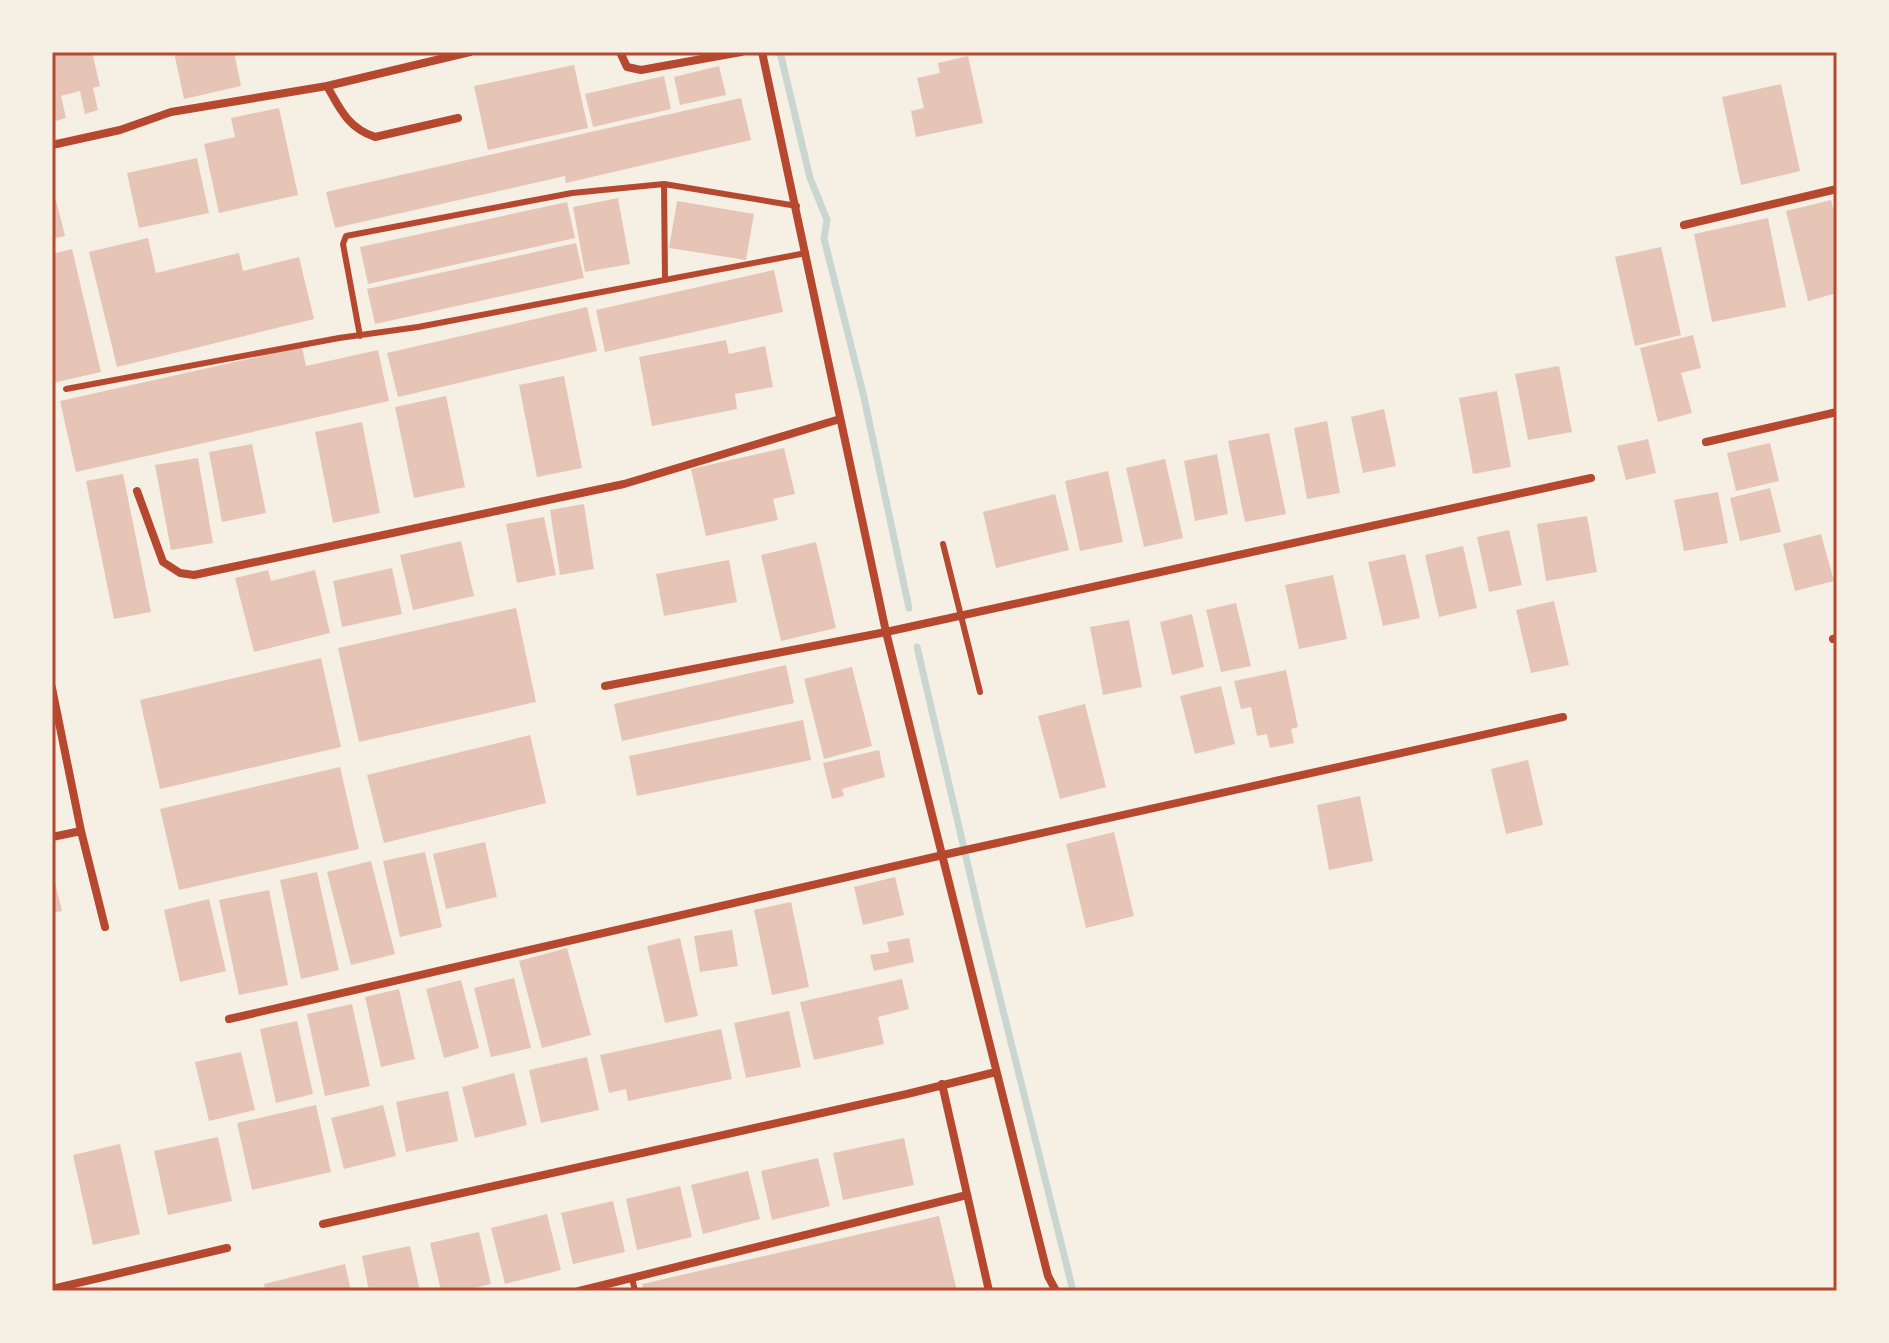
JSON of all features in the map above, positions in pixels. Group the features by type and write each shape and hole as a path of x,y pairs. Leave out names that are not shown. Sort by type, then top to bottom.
{"street":[{"path":"52,145 120,130 171,112 327,86 470,52"},
{"path":"620,52 627,67 641,70 741,52"},
{"path":"762,52 886,632 1048,1276 1056,1291"},
{"path":"327,86 345,120 375,137 458,118"},
{"path":"1684,225 1837,189"},
{"path":"1706,442 1837,412"},
{"path":"137,491 163,562 180,573 194,575 624,484 840,419"},
{"path":"605,686 886,632 961,613 1591,478"},
{"path":"52,688 56,720 105,927"},
{"path":"229,1019 1563,717"},
{"path":"52,837 81,831"},
{"path":"323,1224 996,1072"},
{"path":"942,1084 989,1291"},
{"path":"579,1291 967,1195"},
{"path":"52,1289 227,1248"},
{"path":"1046,1291 1048,1276"}],"lane":[{"path":"360,336 343,244 346,236 572,193 664,184 797,206"},
{"path":"664,184 665,279"},
{"path":"66,389 806,253"},
{"path":"943,544 980,692"},
{"path":"632,1278 635,1291"}],"building":[{"path":"52,52 92,52 100,86 93,88 98,110 85,114 80,91 61,96 66,118 52,122"},
{"path":"174,52 234,52 241,86 184,99"},
{"path":"968,56 983,123 916,137 911,111 924,108 917,78 940,73 938,63"},
{"path":"574,65 588,128 488,150 474,86"},
{"path":"719,66 726,95 680,105 674,77"},
{"path":"664,76 671,109 593,127 585,94"},
{"path":"1781,84 1800,171 1741,185 1722,97"},
{"path":"741,98 751,140 566,183 565,176 335,228 326,192"},
{"path":"279,108 298,195 219,213 204,144 235,137 231,118"},
{"path":"197,158 209,213 139,228 127,173"},
{"path":"618,198 630,264 585,272 573,207"},
{"path":"56,200 65,236 52,239 52,201"},
{"path":"1831,200 1837,224 1837,293 1808,301 1786,211"},
{"path":"677,201 754,214 746,260 669,248"},
{"path":"567,202 575,238 368,284 360,247"},
{"path":"1768,218 1786,307 1712,322 1694,234"},
{"path":"148,238 156,273 239,253 243,271 299,257 314,319 117,367 89,252"},
{"path":"576,243 584,278 375,324 367,289"},
{"path":"1661,247 1681,335 1635,346 1615,257"},
{"path":"72,249 101,372 53,383 52,254"},
{"path":"774,270 783,312 605,352 596,310"},
{"path":"587,307 597,351 398,397 387,353"},
{"path":"1693,335 1701,368 1681,373 1692,413 1658,422 1640,348"},
{"path":"726,340 729,354 765,346 773,387 735,394 737,409 652,426 639,357"},
{"path":"302,347 306,366 378,350 389,401 76,472 60,401"},
{"path":"1559,366 1572,432 1528,440 1515,374"},
{"path":"564,376 582,468 537,477 519,385"},
{"path":"1497,391 1511,467 1473,474 1459,398"},
{"path":"446,396 465,487 414,498 395,407"},
{"path":"1384,409 1396,466 1363,473 1351,417"},
{"path":"1327,421 1340,493 1307,499 1294,428"},
{"path":"362,422 380,513 333,523 315,432"},
{"path":"1269,433 1286,514 1245,522 1228,441"},
{"path":"1648,439 1656,473 1626,480 1617,446"},
{"path":"1770,443 1779,481 1736,491 1727,453"},
{"path":"252,444 266,513 222,522 209,452"},
{"path":"784,448 795,494 773,499 778,520 706,536 691,469"},
{"path":"1217,454 1228,514 1195,521 1184,461"},
{"path":"198,458 213,543 171,550 155,465"},
{"path":"1165,459 1183,538 1144,547 1126,468"},
{"path":"1108,471 1123,542 1080,551 1065,481"},
{"path":"123,474 151,612 114,619 86,481"},
{"path":"1770,488 1781,532 1740,541 1730,498"},
{"path":"1718,492 1728,543 1684,551 1674,500"},
{"path":"1055,494 1069,550 996,568 983,512"},
{"path":"584,504 594,569 560,575 550,510"},
{"path":"1587,516 1597,572 1546,581 1537,524"},
{"path":"544,517 556,575 517,583 506,524"},
{"path":"1509,530 1522,585 1489,592 1477,537"},
{"path":"1821,534 1834,581 1795,591 1783,544"},
{"path":"461,541 474,596 413,610 400,555"},
{"path":"816,542 836,628 781,641 761,555"},
{"path":"1463,546 1477,608 1439,617 1425,555"},
{"path":"1405,554 1420,618 1383,626 1368,562"},
{"path":"729,560 737,602 664,616 656,574"},
{"path":"392,568 402,614 342,627 333,581"},
{"path":"268,570 271,581 315,570 330,633 254,652 235,578"},
{"path":"1333,575 1347,639 1299,649 1285,585"},
{"path":"1554,601 1569,665 1531,673 1516,610"},
{"path":"1236,603 1251,666 1221,672 1206,610"},
{"path":"516,608 536,702 359,742 338,648"},
{"path":"1192,614 1204,667 1172,675 1160,622"},
{"path":"1129,620 1142,687 1103,695 1090,627"},
{"path":"321,658 341,747 160,789 140,700"},
{"path":"786,665 794,703 622,741 614,704"},
{"path":"852,667 872,746 824,759 804,679"},
{"path":"1286,670 1298,727 1291,729 1294,743 1270,748 1267,734 1257,736 1251,707 1241,709 1234,681"},
{"path":"1221,686 1235,744 1195,754 1180,696"},
{"path":"1085,704 1106,787 1060,799 1038,716"},
{"path":"803,720 811,760 637,796 629,756"},
{"path":"530,735 546,803 384,843 367,775"},
{"path":"879,750 885,777 842,789 844,796 832,799 823,763"},
{"path":"1528,760 1543,825 1506,834 1491,769"},
{"path":"340,767 359,849 179,890 160,809"},
{"path":"1360,796 1373,861 1329,870 1317,805"},
{"path":"1114,832 1134,916 1086,928 1066,844"},
{"path":"485,842 497,897 446,909 433,854"},
{"path":"425,852 442,927 400,937 383,861"},
{"path":"371,861 395,954 351,965 327,872"},
{"path":"52,871 62,911 52,913"},
{"path":"317,872 339,970 301,979 280,880"},
{"path":"895,877 904,915 863,925 854,887"},
{"path":"269,890 288,985 239,995 219,900"},
{"path":"209,899 226,971 180,982 164,910"},
{"path":"791,902 809,987 772,995 754,910"},
{"path":"732,930 738,966 700,972 694,936"},
{"path":"680,938 698,1016 665,1023 647,946"},
{"path":"909,938 914,962 874,971 870,955 889,952 887,942"},
{"path":"567,948 591,1035 542,1048 519,961"},
{"path":"514,978 531,1048 491,1057 474,988"},
{"path":"902,979 909,1009 878,1017 884,1044 814,1060 800,1002"},
{"path":"461,980 479,1048 444,1058 426,989"},
{"path":"399,989 415,1059 381,1067 365,997"},
{"path":"352,1004 370,1086 325,1096 307,1014"},
{"path":"789,1011 801,1067 746,1078 734,1023"},
{"path":"297,1021 313,1094 276,1103 260,1029"},
{"path":"721,1029 732,1079 628,1101 626,1089 609,1093 600,1055"},
{"path":"241,1052 255,1110 209,1121 195,1062"},
{"path":"587,1057 599,1110 541,1123 529,1070"},
{"path":"514,1073 527,1125 475,1138 462,1087"},
{"path":"448,1091 458,1141 406,1152 396,1102"},
{"path":"316,1105 331,1172 252,1190 237,1123"},
{"path":"383,1105 396,1156 344,1169 331,1118"},
{"path":"218,1137 232,1201 168,1215 154,1151"},
{"path":"904,1138 914,1185 843,1200 833,1153"},
{"path":"120,1144 140,1234 93,1245 73,1155"},
{"path":"818,1158 830,1206 772,1220 761,1171"},
{"path":"748,1171 760,1219 703,1234 691,1185"},
{"path":"680,1186 692,1237 637,1250 626,1199"},
{"path":"613,1201 625,1252 573,1264 561,1213"},
{"path":"547,1214 561,1270 505,1284 491,1228"},
{"path":"939,1216 957,1291 644,1291 642,1284"},
{"path":"479,1232 491,1284 460,1291 441,1291 430,1243"},
{"path":"410,1246 420,1291 369,1291 362,1256"},
{"path":"345,1264 351,1291 265,1291 264,1284"}],"waterway":[{"path":"780,52 810,178 827,220 824,239 863,393 909,608"},
{"path":"917,647 983,930 1073,1291"}]}
